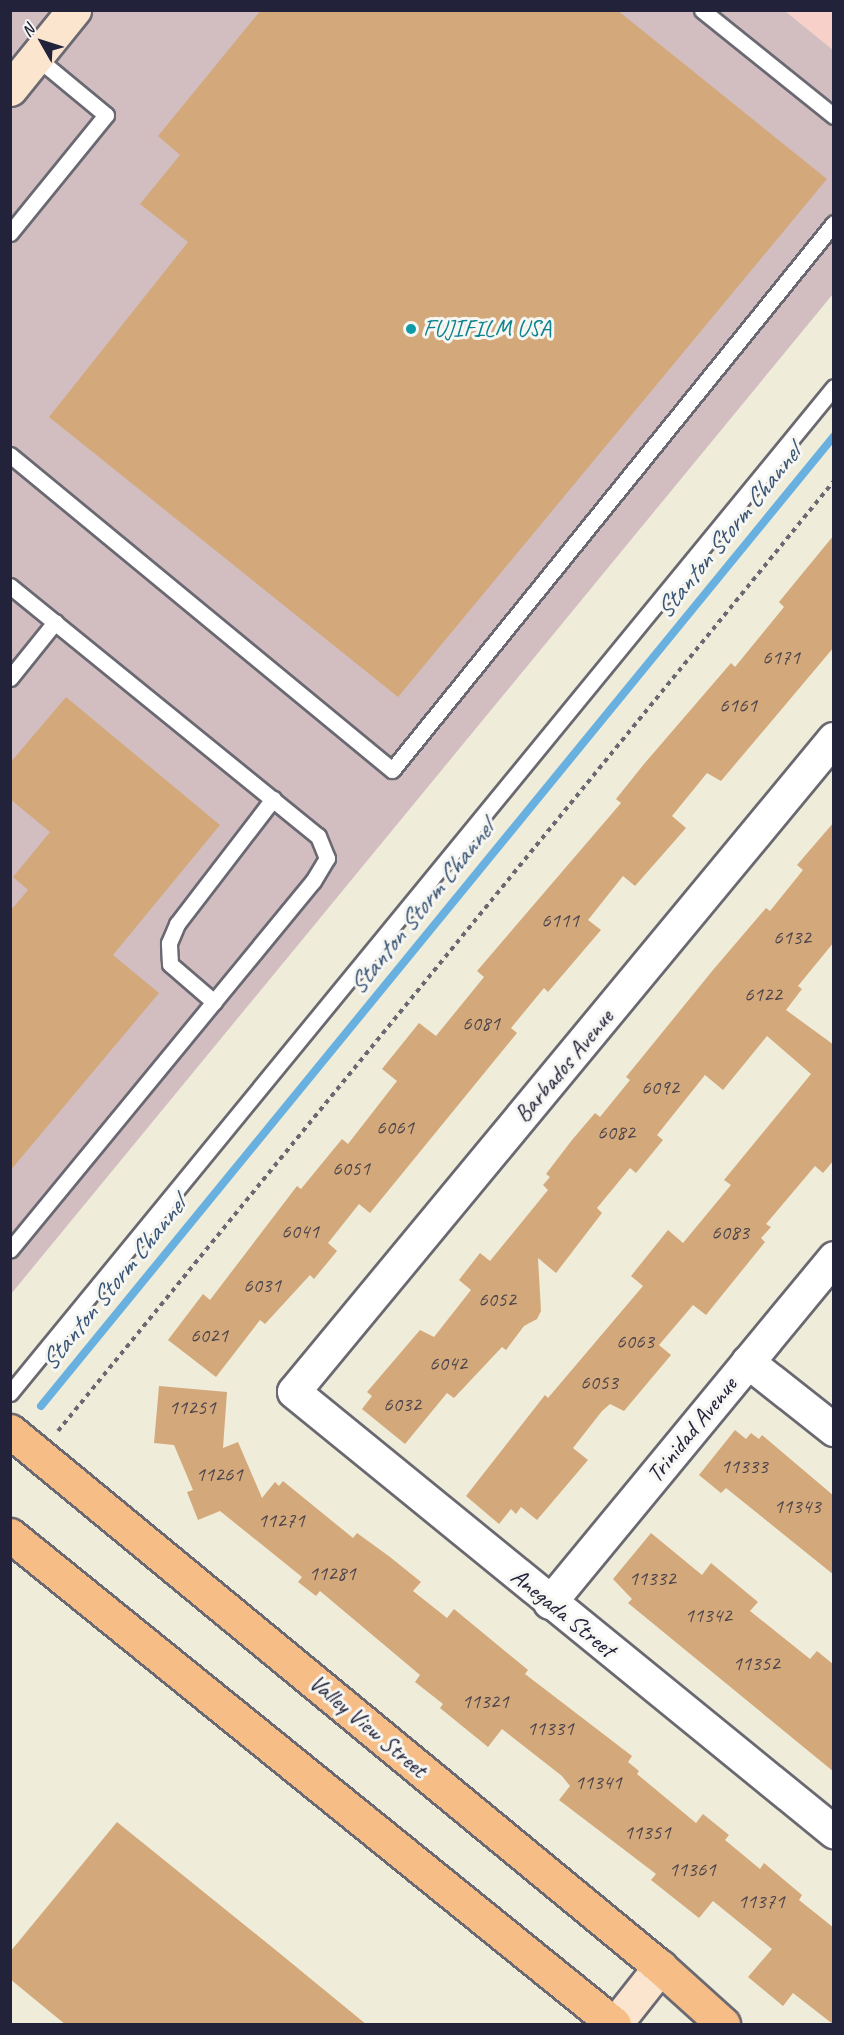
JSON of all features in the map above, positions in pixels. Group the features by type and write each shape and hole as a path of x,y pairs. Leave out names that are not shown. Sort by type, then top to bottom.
{"main road":[{"name":"Valley View Street","path":"10,1431 660,1967 723,2025"},
{"path":"10,1535 615,2025"}],"street":[{"path":"12,84 74,10"},
{"name":"Barbados Avenue","path":"294,1392 834,739"},
{"name":"Trinidad Avenue","path":"550,1603 834,1258"},
{"path":"748,1362 834,1430"},
{"name":"Anegada Street","path":"294,1392 550,1603 834,1832"},
{"path":"615,2025 660,1967"}],"lane":[{"path":"702,10 834,116"},
{"path":"10,233 106,115 36,57"},
{"path":"10,455 392,770 834,223"},
{"path":"10,1394 834,387"},
{"path":"10,586 318,836 327,858 313,881 10,1250"},
{"path":"10,678 55,622"},
{"path":"214,1002 170,964 169,943 177,924 273,799"}],"path":[{"path":"39,1454 834,481"}],"shaded area":[{"path":"11,11 785,11 833,50 833,294 11,1294"},
{"path":"785,11 833,11 833,50"}],"building":[{"name":"FUJIFILM USA","path":"261,10 617,10 827,179 398,697 49,417 188,242 140,204 180,155 158,136"},
{"path":"834,535 834,647 721,781 707,773 672,816 686,828 635,886 623,876 588,920 601,930 548,992 544,988 511,1028 517,1033 370,1213 359,1204 328,1243 337,1251 314,1279 310,1275 265,1324 260,1320 216,1377 168,1340 203,1294 210,1300 297,1186 301,1189 342,1139 348,1144 397,1081 382,1069 419,1023 436,1036 484,977 477,971 621,803 616,799 644,764 731,663 735,667 784,607 779,602"},
{"path":"66,697 220,825 113,955 159,993 10,1171 10,911 28,890 13,877 50,832 10,799 10,763"},
{"path":"834,822 834,942 798,986 802,989 786,1010 834,1045 834,1160 823,1173 815,1166 766,1224 771,1227 761,1238 765,1242 706,1315 693,1305 659,1345 671,1355 624,1411 610,1404 602,1411 573,1448 588,1460 537,1520 521,1507 516,1514 511,1509 499,1524 466,1496 545,1395 548,1398 643,1286 631,1276 668,1230 683,1243 731,1185 724,1180 811,1074 767,1036 723,1090 705,1075 657,1135 663,1140 636,1173 630,1168 597,1208 602,1213 556,1273 538,1258 541,1311 537,1319 524,1326 506,1350 502,1347 454,1398 447,1393 405,1444 362,1409 372,1396 367,1392 420,1330 434,1337 471,1290 459,1280 480,1253 490,1261 548,1190 543,1185 550,1177 546,1174 572,1140 595,1113 600,1117 630,1080 626,1077 713,970 766,908 770,911 803,870 797,865"},
{"path":"159,1386 227,1392 223,1448 238,1442 262,1498 275,1482 279,1486 283,1481 353,1538 357,1533 390,1557 421,1582 413,1591 447,1618 454,1609 528,1670 525,1674 632,1756 628,1762 639,1771 637,1774 696,1823 703,1814 729,1835 725,1840 760,1869 764,1863 802,1895 799,1900 834,1928 834,2025 793,1993 783,2006 748,1977 772,1949 713,1901 699,1918 651,1880 656,1874 559,1800 570,1786 562,1776 502,1729 488,1747 440,1708 443,1704 415,1682 420,1675 320,1591 316,1596 298,1582 302,1577 220,1511 198,1520 187,1492 193,1490 174,1445 154,1443"},
{"path":"735,1430 746,1439 751,1433 759,1439 762,1435 834,1496 834,1575 726,1488 721,1493 699,1475"},
{"path":"651,1533 702,1575 711,1563 758,1602 750,1611 810,1659 817,1651 834,1665 834,1772 628,1603 632,1599 613,1579"},
{"path":"117,1822 367,2025 66,2025 10,1979 10,1952"}],"waterway":[{"name":"Stanton Storm Channel","path":"41,1406 834,436"}],"place":[{"name":"FUJIFILM USA","path":"411,329"}]}
